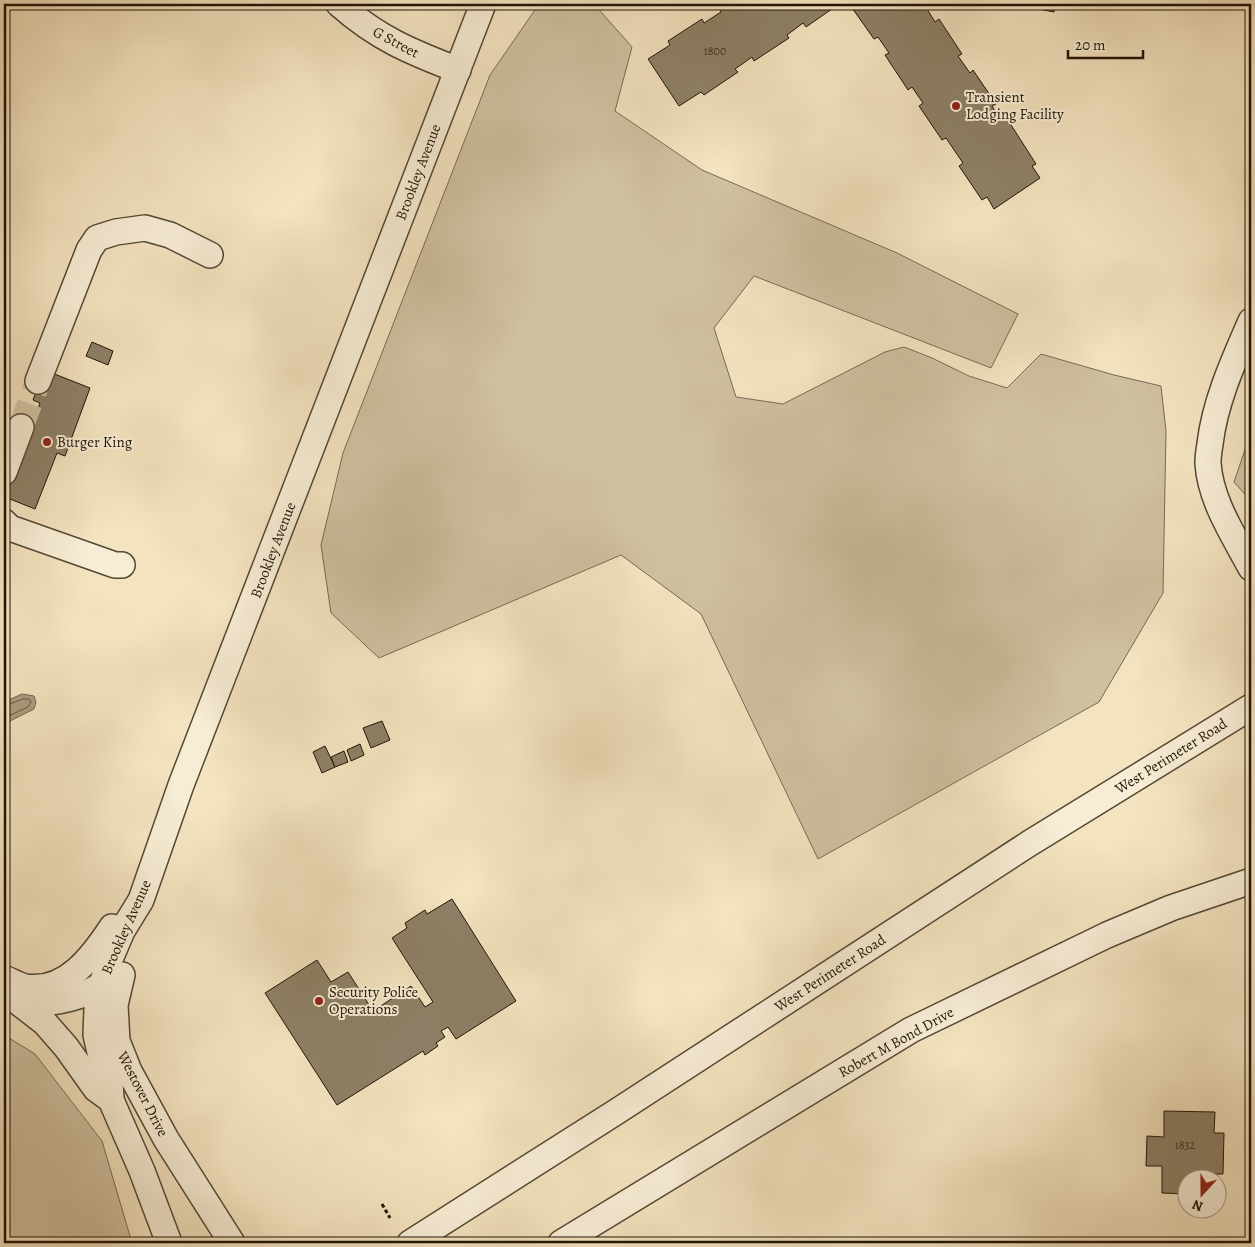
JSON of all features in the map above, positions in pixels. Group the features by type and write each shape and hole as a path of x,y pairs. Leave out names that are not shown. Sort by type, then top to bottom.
{"street":[{"name":"G Street","path":"339,4 360,23 397,45 458,70"},
{"name":"Brookley Avenue","path":"111,1100 110,1080 101,1057 96,1035 100,986 122,931 140,900 181,785 483,4"},
{"path":"38,381 89,250 97,238 116,232 145,228 170,235 210,255"},
{"path":"1251,321 1229,372 1213,423 1208,462 1213,488 1222,514 1251,568"},
{"path":"4,472 21,426"},
{"path":"4,522 10,528 18,531 114,565 122,564"},
{"name":"West Perimeter Road","path":"410,1243 616,1112 1030,843 1251,707"},
{"name":"Robert M Bond Drive","path":"561,1243 911,1030 1052,960 1116,931 1171,908 1251,881"},
{"name":"Westover Drive","path":"140,900 140,928 125,966 115,1005 117,1041 130,1071 166,1139 232,1243"},
{"path":"4,978 25,987 41,986 64,979 86,963 120,915 140,900"},
{"path":"13,998 59,1002 84,995 112,979 125,966"},
{"name":"Westover Drive","path":"13,998 44,1023 66,1046 96,1089 111,1100 142,1171 169,1243"}],"path":[{"path":"382,1204 390,1218"}],"shaded area":[{"path":"594,4 632,47 615,111 702,170 897,253 1018,314 991,368 754,276 714,328 736,397 783,404 885,352 904,347 969,376 1007,388 1041,354 1161,386 1166,431 1163,593 1099,702 818,859 701,614 621,555 379,658 331,613 321,545 343,453 490,75 537,7"},
{"path":"1251,432 1251,501 1234,482"},
{"path":"4,1035 35,1054 102,1141 132,1243 4,1243"}],"water":[{"path":"22,694 34,696 36,702 34,709 4,724 4,702"}],"building":[{"path":"722,4 839,4 806,27 803,23 787,35 789,38 754,61 752,57 735,69 738,72 704,95 701,92 679,106 648,59 670,45 668,41 702,19 704,23 721,12 718,6"},
{"name":"Transient Lodging Facility","path":"924,4 935,22 939,19 962,54 958,56 970,73 973,70 996,104 992,106 999,118 1004,114 1036,164 1032,166 1040,178 994,209 987,197 982,200 959,166 963,163 946,138 942,140 919,106 923,103 912,87 908,90 885,55 889,53 878,37 874,39 850,5"},
{"path":"1013,4 1055,4 1054,12"},
{"path":"92,342 113,351 108,365 86,356"},
{"name":"Burger King","path":"52,373 90,388 65,456 57,453 35,509 5,497 26,443 24,423 28,412 36,415 40,403 33,400 37,389 45,392"},
{"path":"382,721 390,740 371,748 363,728"},
{"path":"360,744 364,755 351,761 347,750"},
{"path":"325,746 335,767 322,773 313,752"},
{"path":"344,751 348,762 335,767 331,757"},
{"name":"Security Police Operations","path":"452,899 516,1001 456,1039 448,1027 441,1031 445,1037 436,1043 438,1046 425,1055 423,1051 337,1105 265,993 317,960 331,982 348,972 373,1011 411,986 425,1007 433,1002 392,938 407,928 405,923 425,910 427,914"},
{"path":"1164,1111 1215,1112 1214,1133 1224,1133 1223,1170 1178,1170 1178,1194 1162,1193 1162,1166 1146,1166 1147,1136 1164,1137"}],"tunnel":[{"path":"21,427 38,381"}],"place":[{"name":"Transient Lodging Facility","path":"956,106"},
{"name":"Burger King","path":"47,442"},
{"name":"Security Police Operations","path":"319,1001"}]}
